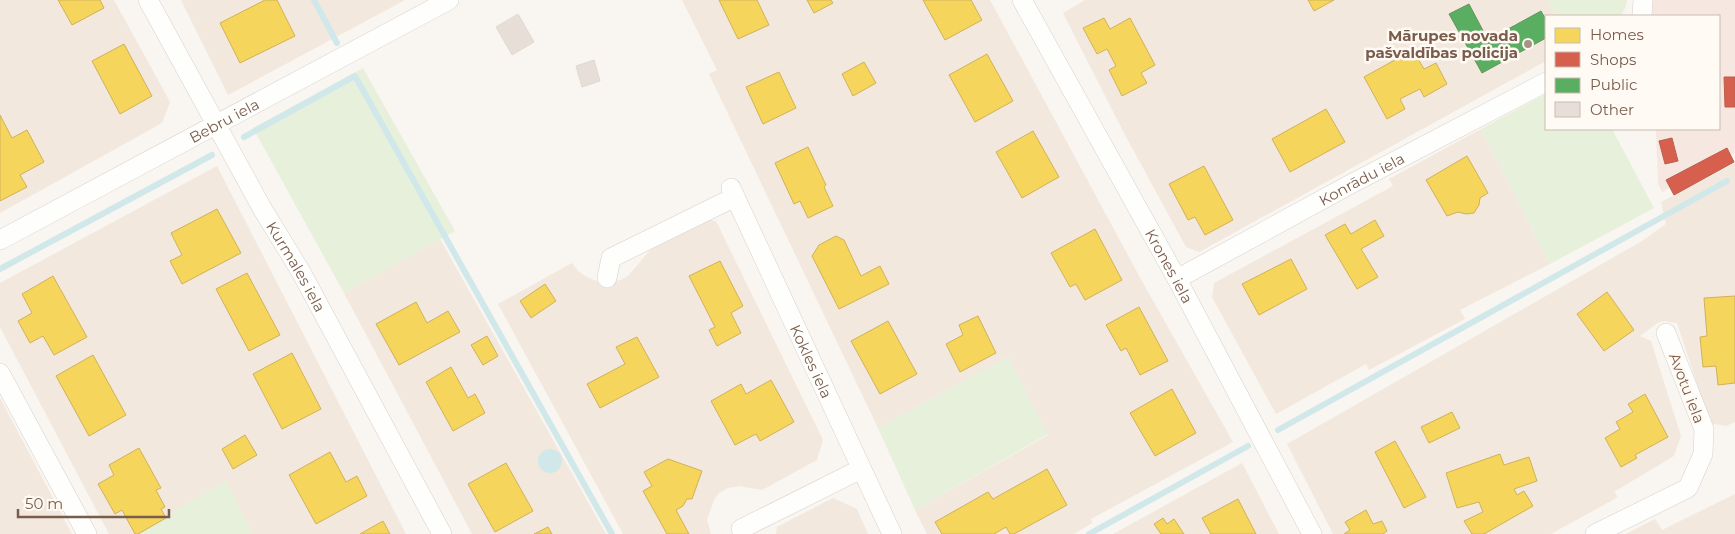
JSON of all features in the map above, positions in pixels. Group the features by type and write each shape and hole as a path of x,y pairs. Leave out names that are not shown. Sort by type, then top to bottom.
{"street":[{"name":"Kurmales iela","path":"148,0 263,210 301,272 442,534"},
{"name":"Bebru iela","path":"0,240 449,0"},
{"path":"1642,15 1643,0"},
{"name":"Krones iela","path":"1027,2 1312,534"},
{"name":"Konrādu iela","path":"1177,279 1349,185 1545,83"},
{"name":"Kokles iela","path":"607,278 611,258 733,192 892,534"},
{"name":"Avotu iela","path":"1595,534 1688,488 1703,454 1704,429 1666,333"},
{"path":"0,373 87,534"},
{"path":"741,529 861,469"}],"shaded area":[{"path":"0,0 114,0 170,102 162,123 0,213"},
{"path":"181,0 405,0 228,95"},
{"path":"682,0 990,0 1143,283 1233,442 1091,519 1092,523 1074,534 927,534 915,510 1048,435 1008,357 878,428 709,74 717,70"},
{"path":"1085,0 1547,0 1555,15 1545,15 1545,62 1199,252 1186,247 1124,133 1063,13"},
{"path":"1652,0 1735,0 1735,153 1662,192 1658,184 1656,130 1720,130 1720,15 1652,15"},
{"path":"1481,129 1550,264 1460,310 1465,319 1369,370 1366,364 1276,414 1212,297 1214,283 1393,186 1389,179"},
{"path":"1735,163 1735,422 1726,426 1710,423 1677,323 1659,322 1640,336 1651,341 1681,436 1674,456 1614,492 1618,497 1551,534 1333,534 1287,444 1642,241 1666,224 1661,202"},
{"path":"217,166 406,534 253,534 226,482 135,534 109,534 0,327 0,283"},
{"path":"703,219 716,221 823,440 817,460 762,490 739,486 728,488 719,493 714,500 707,520 711,534 623,534 498,304 572,263 578,271 599,282 618,281 628,276 656,243"},
{"path":"440,239 606,534 472,534 344,293"},
{"path":"0,398 72,534 0,534"},
{"path":"1242,463 1279,534 1113,534"},
{"path":"1735,494 1735,534 1626,534 1655,519 1662,530"},
{"path":"833,498 857,509 868,534 776,534 777,527"}],"green space":[{"path":"1547,0 1627,0 1622,15 1555,15"},
{"path":"363,68 455,231 344,293 253,128"},
{"path":"1545,95 1545,130 1613,130 1654,208 1550,264 1481,129"},
{"path":"1008,357 1048,434 915,510 878,428"},
{"path":"226,481 253,534 135,534"}],"water":[{"path":"550,449 559,452 562,461 559,470 550,473 541,470 538,461 541,452"}],"building: Homes":[{"path":"58,0 100,0 104,8 72,25"},
{"path":"265,0 277,0 295,36 240,63 220,23"},
{"path":"719,0 757,0 769,25 738,39"},
{"path":"807,0 831,0 833,3 814,13"},
{"path":"923,0 971,0 982,20 945,40"},
{"path":"1308,0 1334,0 1314,11"},
{"path":"1104,18 1110,29 1130,18 1155,65 1141,73 1147,83 1122,96 1109,70 1116,66 1107,49 1097,54 1083,28"},
{"path":"124,44 152,96 120,114 92,61"},
{"path":"1413,50 1424,69 1436,63 1447,84 1424,97 1420,89 1400,99 1405,109 1387,119 1364,77"},
{"path":"987,54 1013,101 975,122 949,75"},
{"path":"864,62 876,83 853,96 842,74"},
{"path":"779,72 796,108 763,124 746,87"},
{"path":"1326,109 1345,142 1290,172 1272,139"},
{"path":"0,115 12,138 27,130 44,162 20,175 27,187 0,201"},
{"path":"1033,131 1059,177 1022,198 996,152"},
{"path":"808,147 826,185 824,187 833,206 808,218 800,201 794,204 775,163"},
{"path":"1467,156 1488,193 1480,198 1479,205 1474,213 1458,212 1447,216 1426,180"},
{"path":"1204,166 1233,220 1205,235 1195,217 1188,220 1169,184"},
{"path":"217,209 241,253 182,284 170,261 182,255 171,233"},
{"path":"1375,220 1384,236 1361,249 1378,277 1357,289 1325,235 1345,224 1351,234"},
{"path":"1095,229 1122,280 1085,300 1076,284 1070,287 1051,253"},
{"path":"836,236 844,240 861,276 880,266 889,284 839,309 812,256 819,245"},
{"path":"1291,259 1307,289 1259,315 1242,284"},
{"path":"720,261 743,306 731,313 741,333 717,346 709,330 715,327 689,276"},
{"path":"247,273 280,335 249,351 216,289"},
{"path":"53,276 87,337 54,355 43,336 30,343 18,321 32,313 22,294"},
{"path":"545,284 556,301 531,318 520,301"},
{"path":"1607,292 1634,330 1604,351 1577,314"},
{"path":"1735,296 1735,383 1718,385 1716,366 1703,367 1700,337 1707,336 1704,298"},
{"path":"416,302 427,323 448,311 460,332 399,365 376,324"},
{"path":"1139,307 1168,361 1140,375 1126,348 1121,351 1106,325"},
{"path":"978,316 996,353 960,372 946,344 963,335 959,325"},
{"path":"888,321 917,374 880,394 851,341"},
{"path":"487,336 498,356 483,365 471,345"},
{"path":"637,337 659,377 600,408 587,384 625,364 616,347"},
{"path":"292,353 321,409 282,429 253,374"},
{"path":"93,355 126,415 89,436 56,376"},
{"path":"451,367 468,398 475,394 485,413 453,431 426,382"},
{"path":"771,380 794,422 760,441 756,434 735,445 711,401 741,384 746,394"},
{"path":"1172,389 1196,433 1155,456 1130,413"},
{"path":"1645,394 1668,437 1635,455 1637,458 1621,467 1605,438 1620,429 1616,422 1633,412 1628,404"},
{"path":"1452,412 1460,428 1429,443 1421,427"},
{"path":"245,435 257,455 233,469 222,449"},
{"path":"1395,441 1426,497 1404,508 1375,452"},
{"path":"139,448 161,488 156,490 165,507 161,509 166,518 135,534 122,510 115,514 98,484 114,475 109,465"},
{"path":"330,452 346,482 357,476 367,496 316,524 289,475"},
{"path":"1500,454 1504,465 1529,457 1537,481 1514,489 1517,495 1524,491 1533,506 1484,534 1472,534 1464,521 1483,512 1479,502 1457,508 1446,473"},
{"path":"668,459 702,471 692,499 687,499 683,506 676,510 689,534 667,534 643,491 652,486 644,472"},
{"path":"506,463 533,511 495,532 468,484"},
{"path":"1047,469 1067,505 1014,534 1010,534 1006,527 994,534 942,534 935,522 988,492 993,499"},
{"path":"1238,499 1256,534 1211,534 1202,518"},
{"path":"1366,510 1373,524 1382,521 1387,531 1383,534 1344,534 1350,530 1345,522"},
{"path":"1163,518 1167,524 1174,519 1184,534 1161,534 1154,524"},
{"path":"383,521 390,534 360,534"},
{"path":"548,527 552,534 534,534"}],"building: Shops":[{"path":"1724,77 1735,77 1735,107 1725,107"},
{"path":"1672,138 1678,161 1665,164 1659,141"},
{"path":"1727,148 1734,162 1674,195 1666,180"}],"building: Public":[{"path":"1469,4 1488,40 1541,11 1545,18 1545,39 1482,73 1449,14"}],"building: Other":[{"path":"518,14 534,42 512,55 496,27"},
{"path":"594,60 600,81 582,87 576,66"}],"waterway":[{"path":"314,0 337,43"},
{"path":"244,137 355,76 612,534"},
{"path":"0,269 212,155"},
{"path":"1278,430 1727,181"},
{"path":"1089,534 1248,446"}],"place":[{"name":"Mārupes novada pašvaldības policija","path":"1528,44"}]}
